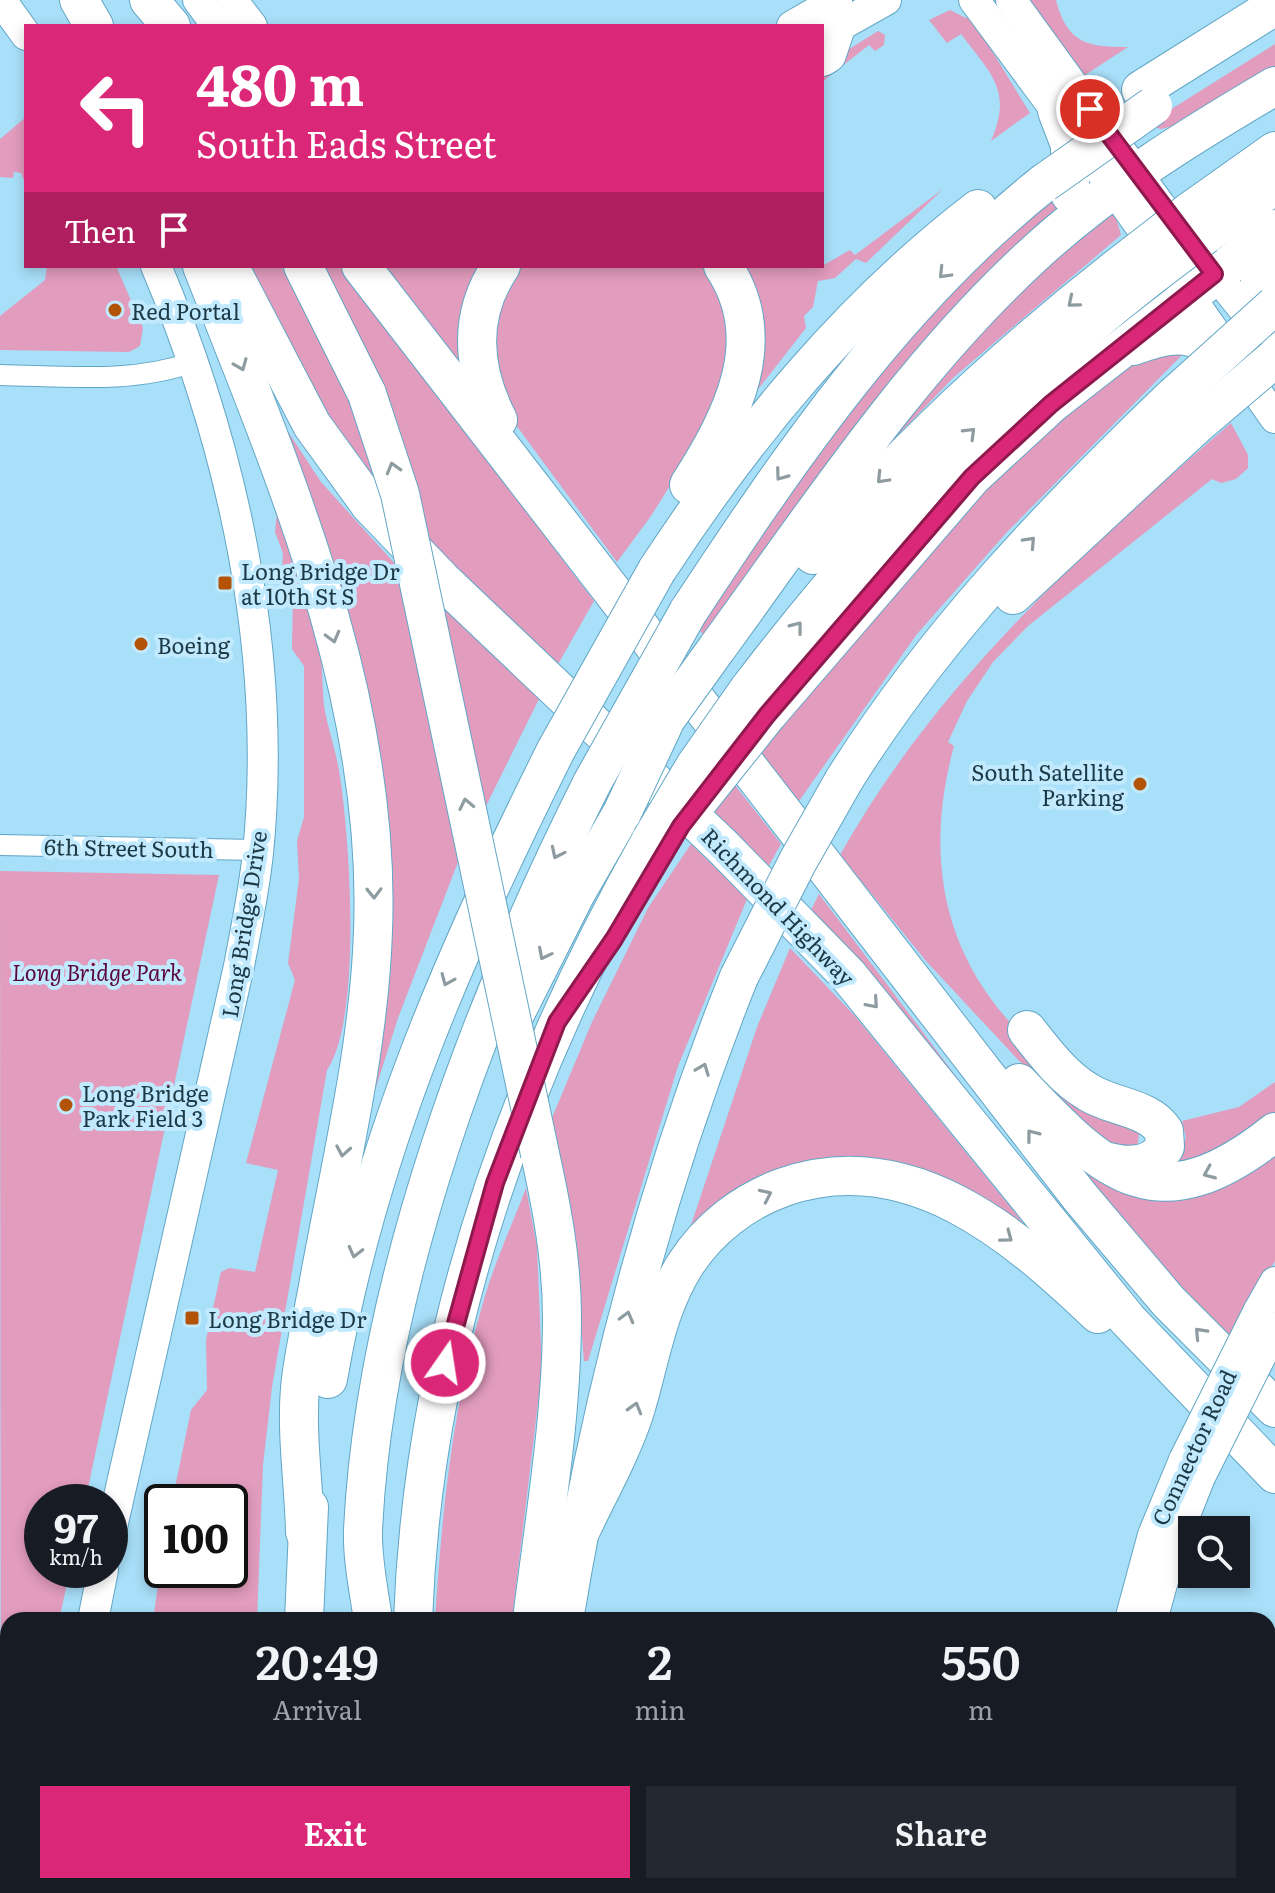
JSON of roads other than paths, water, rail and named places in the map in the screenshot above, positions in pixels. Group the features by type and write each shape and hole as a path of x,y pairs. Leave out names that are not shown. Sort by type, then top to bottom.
{"highway":[{"path":"79,0 93,24"},
{"path":"135,0 148,24"},
{"path":"149,0 169,24"},
{"path":"305,1532 341,1311 389,1135 413,1061 453,966 556,750 657,570 721,476 819,355 932,246 1147,98 1228,12 1258,9"},
{"path":"414,1612 422,1492 450,1338 495,1183 557,1022 614,939 740,678 935,359 1008,279 1054,236 1125,181 1275,86"},
{"path":"1054,236 1069,198 1073,166 1070,145 1057,111"},
{"path":"740,678 919,484 1143,265 1197,224 1275,151"},
{"path":"373,1612 363,1533 368,1477 391,1335 412,1248 475,1050 537,896 592,783 688,612 805,441 881,344 1038,175"},
{"path":"1197,224 1275,185"},
{"path":"374,1612 390,1428 410,1324 441,1205 499,1047 558,926 622,813 666,719 740,678 972,477 1051,404 1275,231"},
{"path":"1273,338 1260,309 1259,278 1264,253 1275,231"},
{"path":"203,268 268,432 321,593 356,728 371,830 373,932 367,1004 300,1390 304,1612"},
{"name":"Richmond Highway","path":"230,268 301,405 330,452 370,505 442,580 722,846 848,975 1121,1311 1265,1464"},
{"path":"304,268 367,394 400,494 558,1249 562,1316 559,1383 533,1612"},
{"path":"363,268 1130,1257 1168,1301 1275,1408"},
{"path":"500,268 481,306 475,340 477,366 492,409 532,487"},
{"path":"657,570 675,506 719,433 744,369 745,318 724,268"},
{"path":"1115,353 1177,333 1199,338 1228,352"},
{"path":"566,1612 601,1417 637,1281 699,1079 739,977 785,884 844,780 920,703 1005,604 1184,411 1273,338"},
{"path":"1184,411 1273,338"},
{"path":"874,930 1059,1125 1097,1158 1145,1182 1184,1181 1224,1166 1275,1132"},
{"path":"1027,1030 1060,1071 1088,1093 1152,1118 1164,1131 1165,1147 1148,1161 1129,1165 1097,1158"},
{"path":"581,1530 634,1415 658,1323 690,1258 721,1223 754,1201 798,1182 822,1177 870,1175 893,1178 933,1191 971,1211 1060,1279 1265,1464"}],"street":[{"path":"1,0 24,32"},
{"path":"198,0 216,24"},
{"path":"232,0 250,24"},
{"path":"828,26 886,0"},
{"path":"974,0 1057,111 1125,181"},
{"path":"1011,0 1125,181 1202,285 1228,352 1275,418"},
{"name":"Long Bridge Drive","path":"122,1484 239,966 259,850 262,756 250,594 222,458 193,362 157,268"},
{"path":"1202,285 1273,338"},
{"path":"0,375 130,376 158,374 193,362"},
{"name":"6th Street South","path":"0,845 259,850"},
{"name":"Connector Road","path":"1132,1612 1153,1535 1192,1469 1269,1322 1275,1282"},
{"name":"Connector Road","path":"1154,1612 1192,1469"},
{"path":"95,1612 99,1588"}],"place":[{"name":"Red Portal","path":"115,310"},
{"name":"Long Bridge Dr at 10th St S","path":"225,583"},
{"name":"Boeing","path":"141,644"},
{"name":"South Satellite Parking","path":"1140,784"},
{"name":"Long Bridge Park Field 3","path":"66,1105"},
{"name":"Long Bridge Dr","path":"192,1318"}],"park label":[{"name":"Long Bridge Park","path":"97,971"}]}
